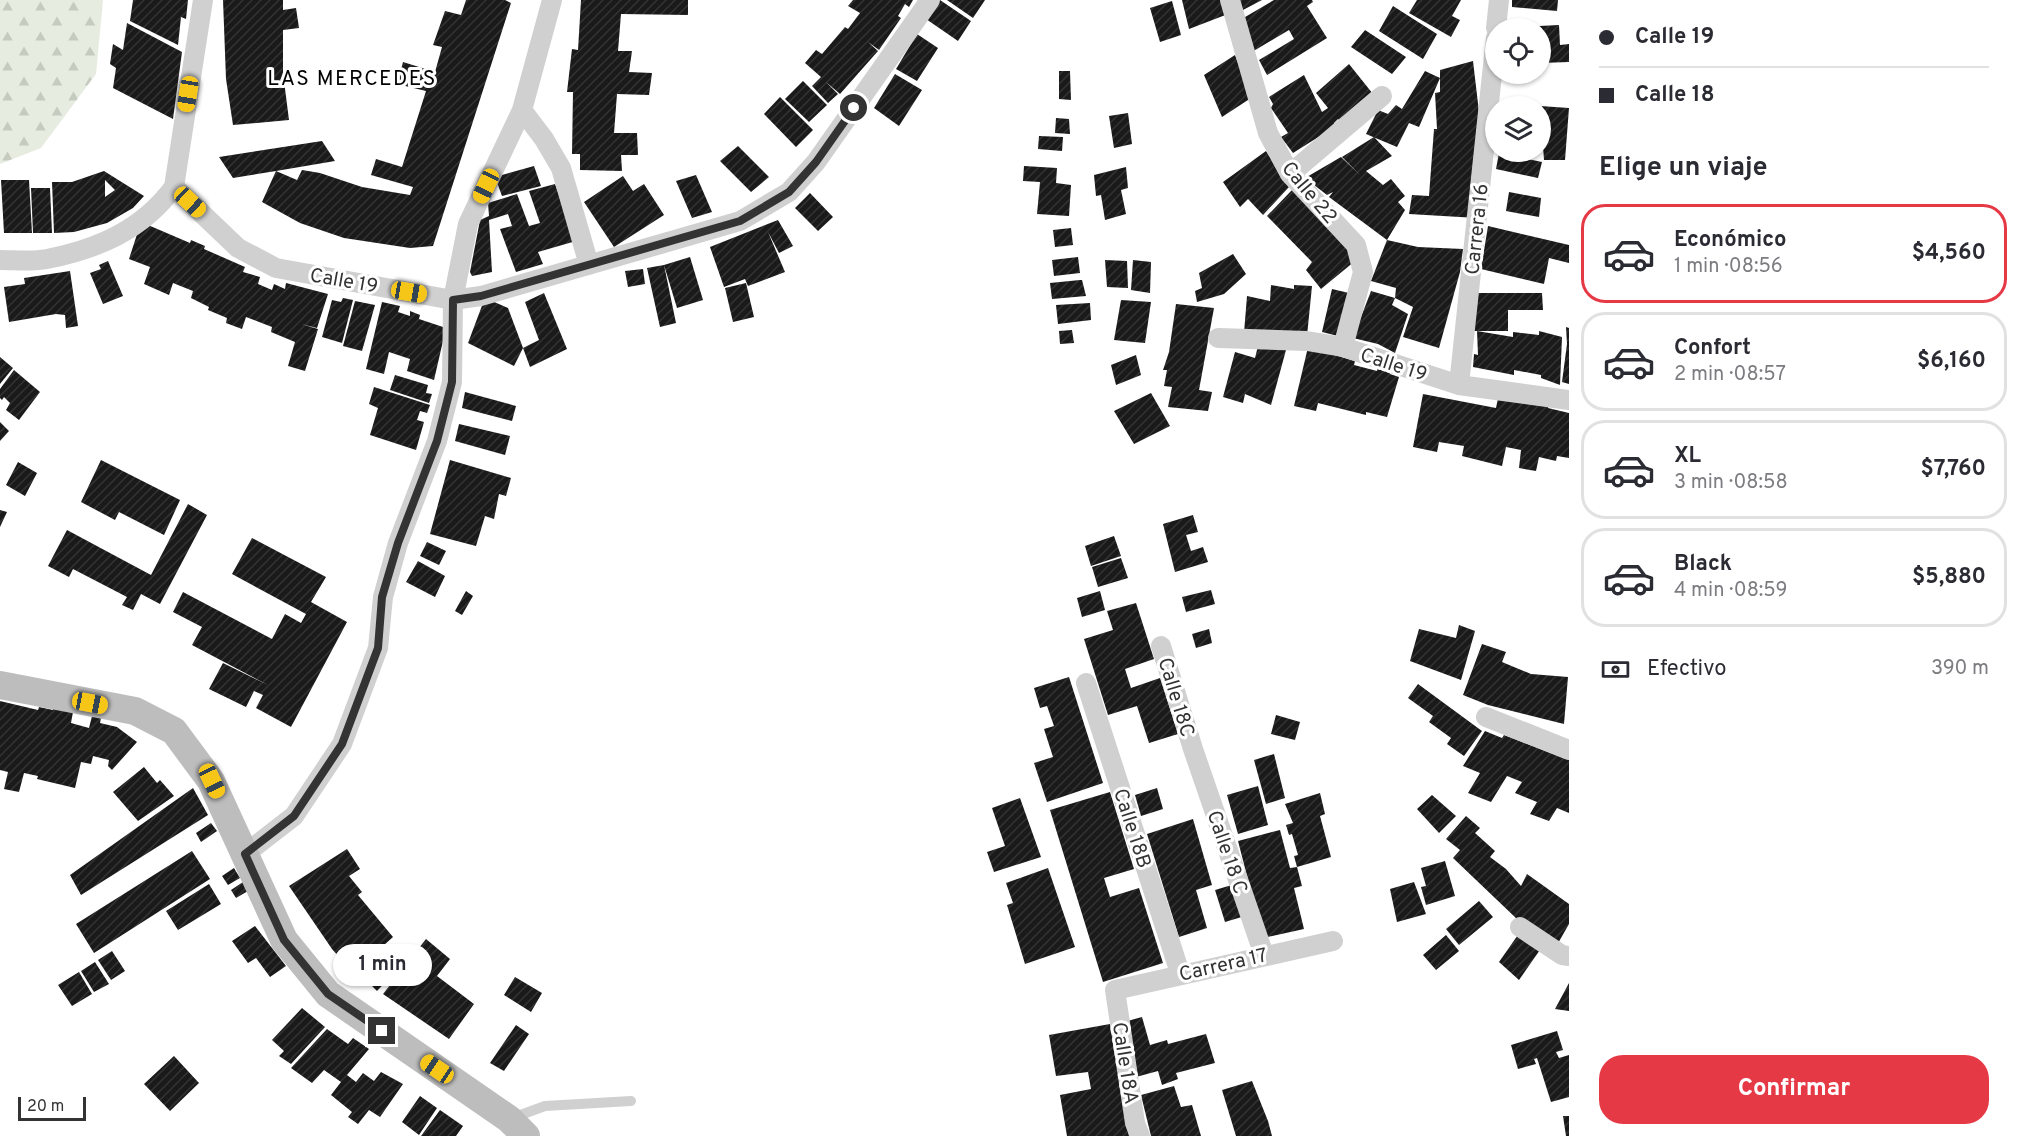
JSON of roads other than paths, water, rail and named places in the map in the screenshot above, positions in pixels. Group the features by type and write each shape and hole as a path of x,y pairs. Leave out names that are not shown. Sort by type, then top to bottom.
{"main road":[{"path":"0,685 135,711 174,731 212,781 284,940 328,994 518,1127"}],"street":[{"path":"0,260 45,260 118,238 160,206 174,188 203,0"},
{"path":"245,854 294,816 342,744 378,648 382,597 398,543 437,441 452,382 453,300 468,224 522,110 552,0"},
{"name":"Calle 19","path":"174,188 238,248 276,268 453,300 481,296 740,221 789,192 816,162 930,0"},
{"name":"Calle 22","path":"1230,0 1268,133 1290,174 1356,245 1363,272 1342,347"},
{"name":"Carrera 16","path":"1459,385 1491,84"},
{"path":"1290,174 1382,96"},
{"path":"522,110 544,139 561,168 588,265"},
{"name":"Calle 19","path":"1218,338 1307,341 1342,347 1459,385 1569,400"},
{"name":"Calle 18C","path":"1161,646 1193,748"},
{"name":"Calle 18B","path":"1086,683 1180,973"},
{"path":"1486,717 1569,750"},
{"name":"Calle 18 C","path":"1193,748 1264,955"},
{"path":"1521,927 1562,955 1569,956"},
{"name":"Carrera 17","path":"1115,990 1180,973 1333,941"},
{"name":"Calle 18A","path":"1115,990 1135,1123 1140,1136"}],"lane":[{"path":"518,1127 545,1106 631,1101"}],"district":[{"name":"LAS MERCEDES","path":"352,78"}]}
